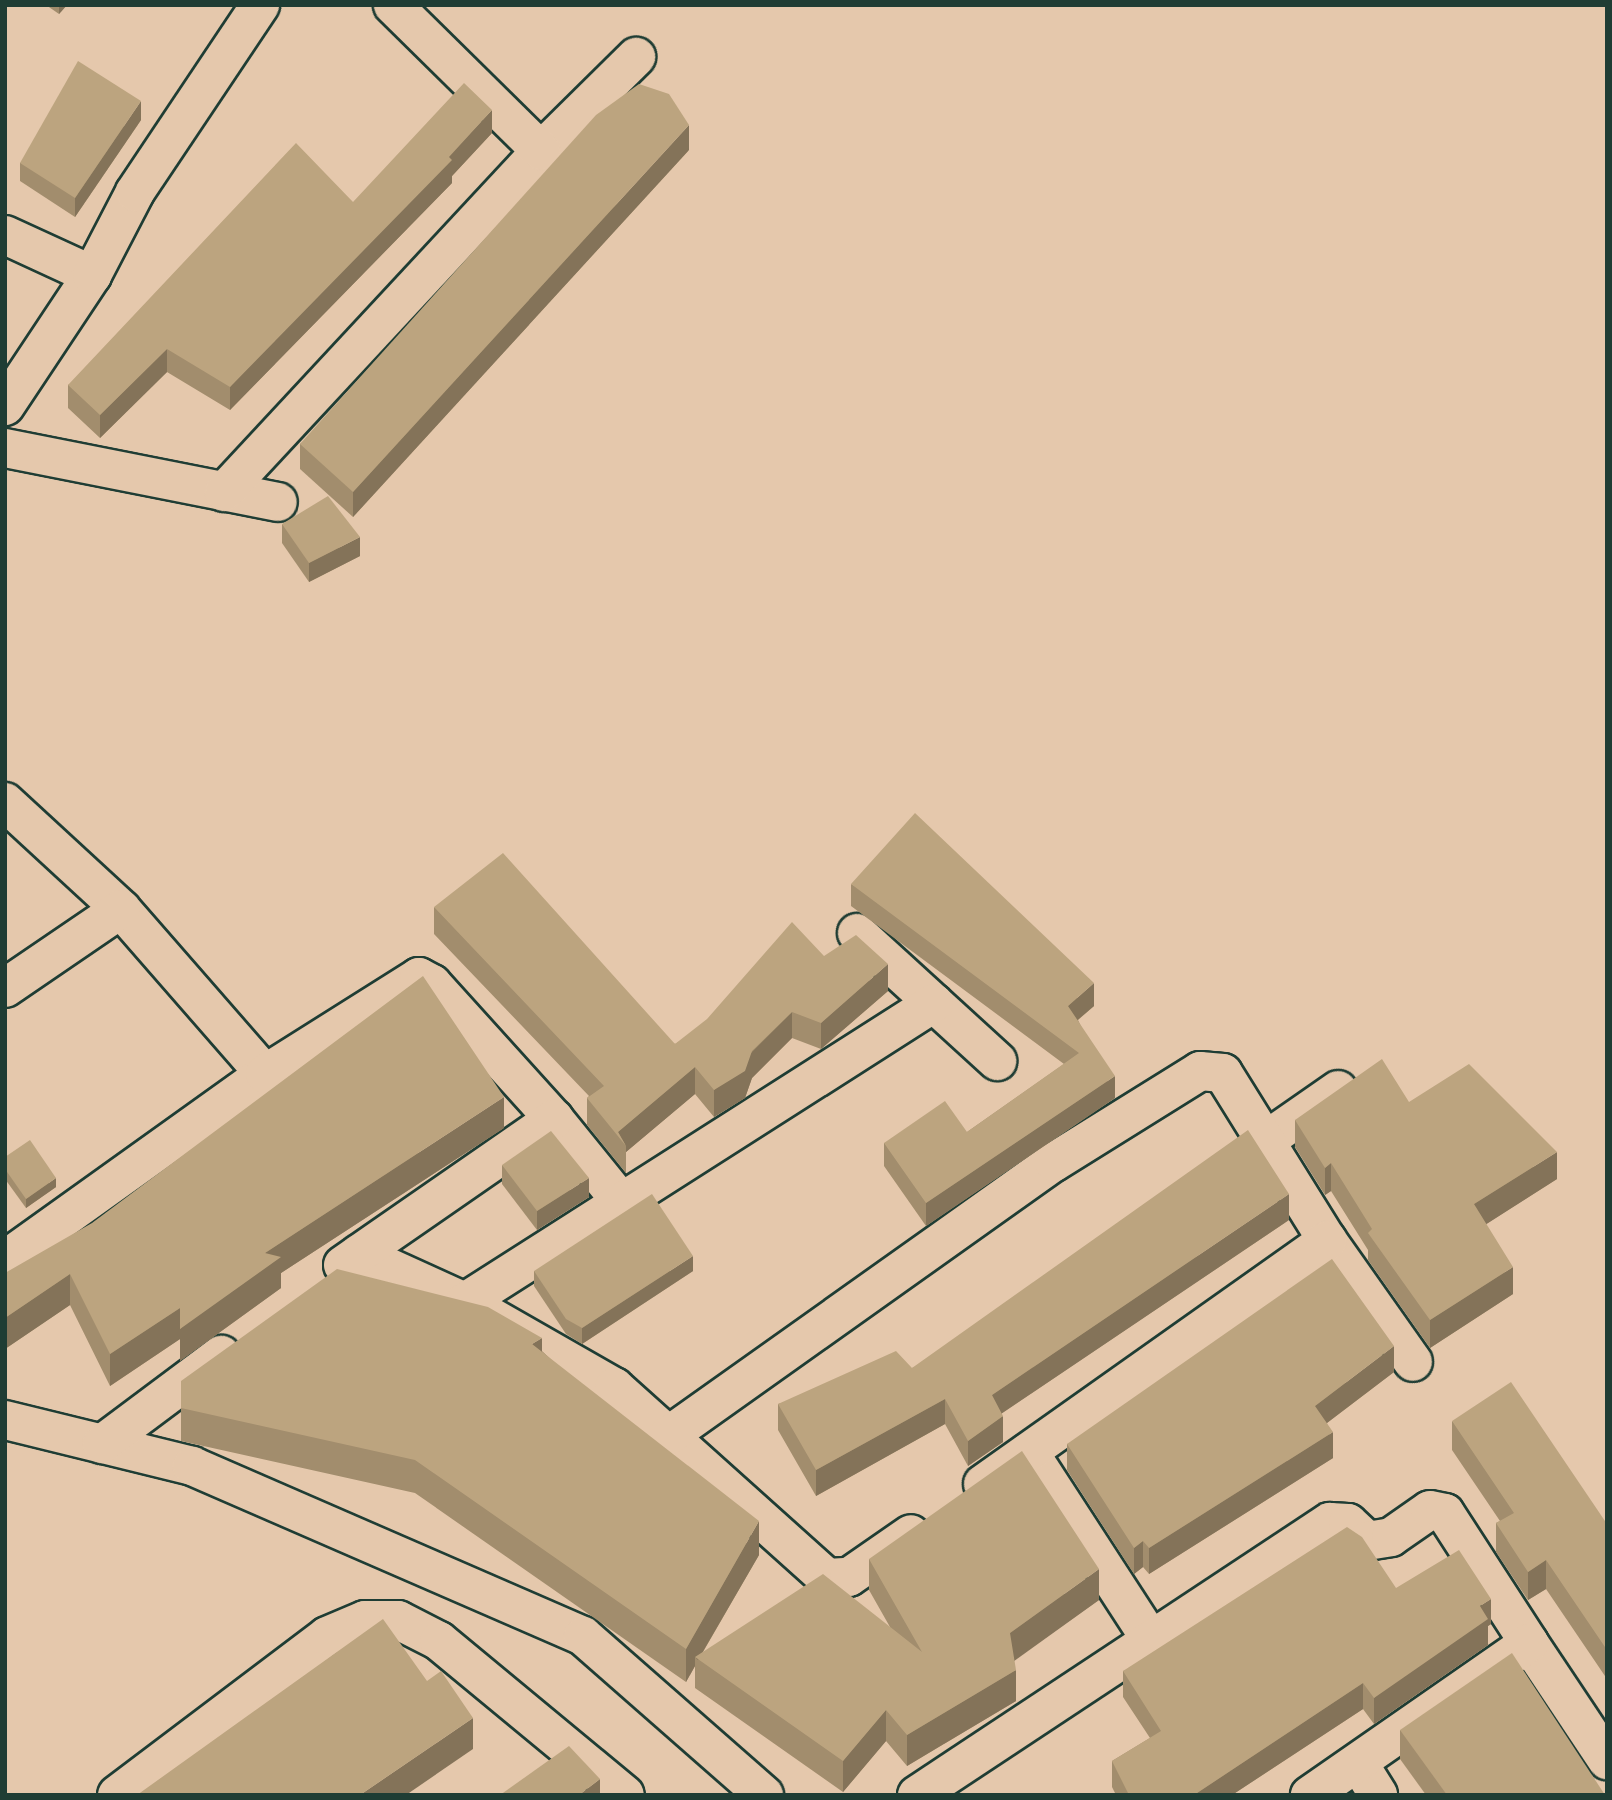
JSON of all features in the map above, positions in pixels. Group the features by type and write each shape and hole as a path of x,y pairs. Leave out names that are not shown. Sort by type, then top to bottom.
{"street":[{"path":"5,406 92,275 135,192 260,5"},
{"path":"393,5 541,151"},
{"path":"224,492 541,151 636,57"},
{"path":"5,235 92,275"},
{"path":"5,448 278,502"},
{"path":"5,802 121,909 265,1074"},
{"path":"5,988 121,909"},
{"path":"857,933 997,1061"},
{"path":"5,1260 265,1074 419,977 554,1119 624,1205"},
{"path":"465,1302 624,1205 934,1003"},
{"path":"1265,1141 1371,1068"},
{"path":"668,1436 1054,1161 1200,1071 1223,1073 1327,1240 1413,1362"},
{"path":"314,1287 554,1119"},
{"path":"359,1254 465,1302 614,1387 827,1578 849,1577 1327,1240"},
{"path":"102,1444 247,1336"},
{"path":"5,1420 192,1466 583,1636 764,1795"},
{"path":"1029,1452 1151,1640"},
{"path":"917,1795 1330,1522 1348,1523 1367,1541 1391,1537 1430,1510 1445,1513 1457,1528 1528,1643 1607,1760"},
{"path":"117,1795 327,1636 365,1620 398,1620 439,1641 625,1795"},
{"path":"1310,1795 1369,1779 1528,1643"},
{"path":"535,1772 568,1750"}],"building":[{"path":"78,61 141,101 75,198 20,163"},
{"path":"464,83 492,110 449,157 452,160 230,387 167,349 100,415 68,385 296,143 353,202"},
{"path":"639,84 669,94 689,125 353,492 300,444 596,115"},
{"path":"328,496 360,537 309,563 282,524"},
{"path":"915,813 1094,983 1068,1006 1115,1076 926,1203 884,1143 945,1101 967,1132 1079,1053 851,884"},
{"path":"503,853 675,1044 707,1019 792,922 824,956 856,935 888,964 821,1023 792,1012 752,1051 745,1071 714,1090 695,1067 618,1132 626,1146 587,1098 604,1086 434,907"},
{"path":"423,976 504,1097 265,1253 281,1257 180,1329 180,1308 110,1354 70,1274 5,1318 5,1273 92,1223"},
{"path":"1382,1059 1409,1102 1469,1064 1557,1152 1474,1204 1513,1267 1430,1320 1368,1233 1372,1229 1331,1163 1325,1168 1295,1120"},
{"path":"1248,1130 1289,1194 992,1395 1003,1416 968,1441 945,1399 816,1470 778,1404 896,1351 912,1368"},
{"path":"551,1131 589,1178 537,1211 502,1165"},
{"path":"30,1140 56,1178 26,1199 5,1169 5,1157"},
{"path":"652,1194 693,1256 582,1328 566,1319 534,1271"},
{"path":"1332,1259 1394,1346 1315,1406 1333,1432 1149,1548 1143,1541 1134,1548 1067,1444"},
{"path":"337,1269 488,1307 542,1338 532,1344 759,1521 686,1649 415,1460 181,1408 181,1381"},
{"path":"1511,1382 1607,1524 1607,1650 1546,1560 1528,1572 1496,1523 1514,1513 1452,1421"},
{"path":"1022,1451 1099,1569 1010,1633 1016,1670 907,1735 886,1710 843,1761 695,1657 823,1574 922,1652 869,1559"},
{"path":"1347,1527 1362,1537 1396,1588 1459,1550 1491,1599 1480,1606 1488,1619 1374,1698 1363,1683 1194,1795 1129,1795 1112,1761 1161,1731 1123,1671"},
{"path":"383,1619 427,1681 441,1671 473,1718 360,1795 137,1795"},
{"path":"1512,1653 1605,1795 1447,1795 1400,1730"},
{"path":"569,1746 600,1779 579,1795 500,1795"}]}
